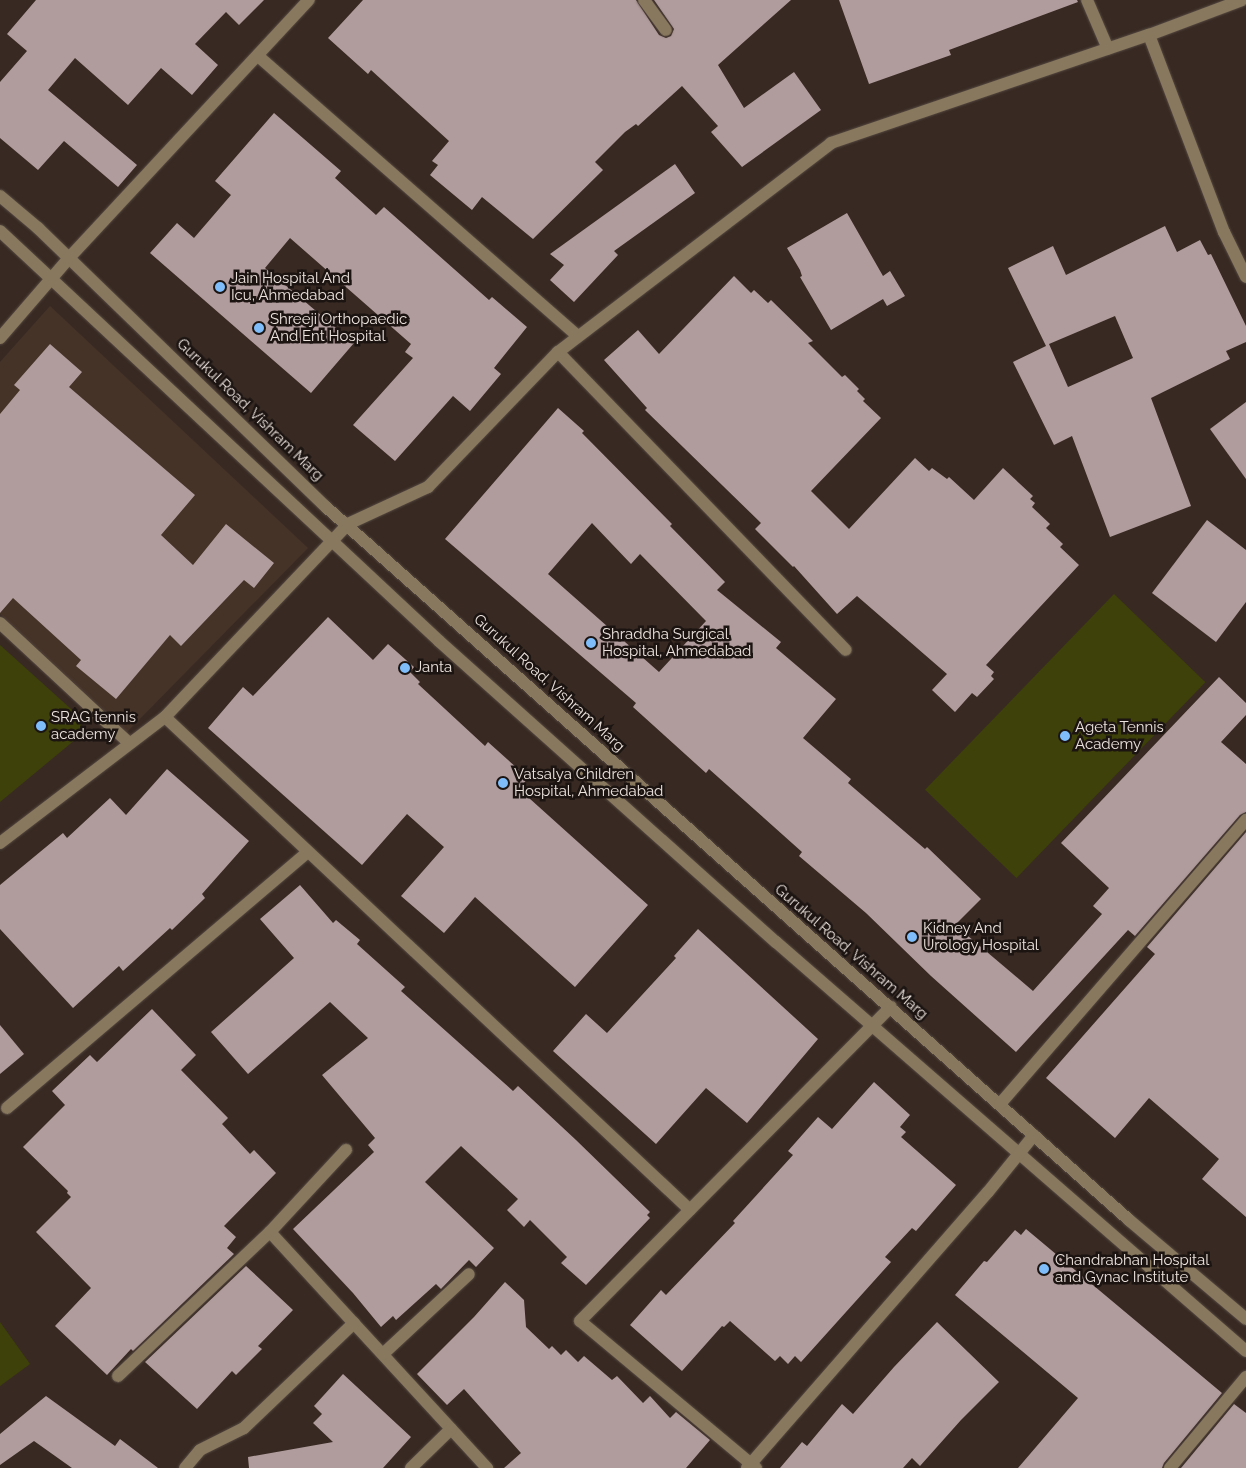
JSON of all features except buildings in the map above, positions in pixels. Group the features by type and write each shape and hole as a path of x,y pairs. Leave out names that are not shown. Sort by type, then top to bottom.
{"street":[{"path":"0,338 70,258 309,0"},
{"path":"644,0 666,30"},
{"path":"1087,0 1108,49"},
{"path":"0,843 164,717 348,524 428,487 558,352 831,143 1149,35 1242,0"},
{"path":"1149,35 1224,232 1246,277"},
{"path":"258,56 578,336"},
{"name":"Gurukul Road, Vishram Marg","path":"0,196 70,258 326,507 348,524 726,863 891,1007 1129,1220 1246,1319"},
{"path":"0,231 439,641 873,1026 1246,1351"},
{"path":"558,352 846,650"},
{"path":"0,623 129,743"},
{"path":"164,717 690,1210"},
{"path":"1000,1104 1246,820"},
{"path":"7,1108 307,853"},
{"path":"891,1007 580,1321 751,1467 1020,1155 1034,1135"},
{"path":"118,1376 270,1232 346,1150"},
{"path":"270,1232 487,1468"},
{"path":"382,1354 469,1274"},
{"path":"185,1468 200,1450 244,1428 354,1323"},
{"path":"1170,1468 1246,1377"},
{"path":"411,1468 451,1429"}],"shaded area":[{"path":"50,306 308,548 127,732 0,614 0,362"},
{"name":"Ageta Tennis Academy","path":"1114,594 1205,682 1016,878 925,790"},
{"name":"SRAG tennis academy","path":"0,645 81,718 82,734 0,802"},
{"path":"0,1322 30,1364 0,1386"}],"place":[{"name":"Jain Hospital And Icu, Ahmedabad","path":"220,287"},
{"name":"Shreeji Orthopaedic And Ent Hospital","path":"259,328"},
{"name":"Shraddha Surgical Hospital, Ahmedabad","path":"591,643"},
{"name":"Janta","path":"405,668"},
{"name":"SRAG tennis academy","path":"41,726"},
{"name":"Ageta Tennis Academy","path":"1065,736"},
{"name":"Vatsalya Children Hospital, Ahmedabad","path":"503,783"},
{"name":"Kidney And Urology Hospital","path":"912,937"},
{"name":"Chandrabhan Hospital and Gynac Institute","path":"1044,1269"}]}
